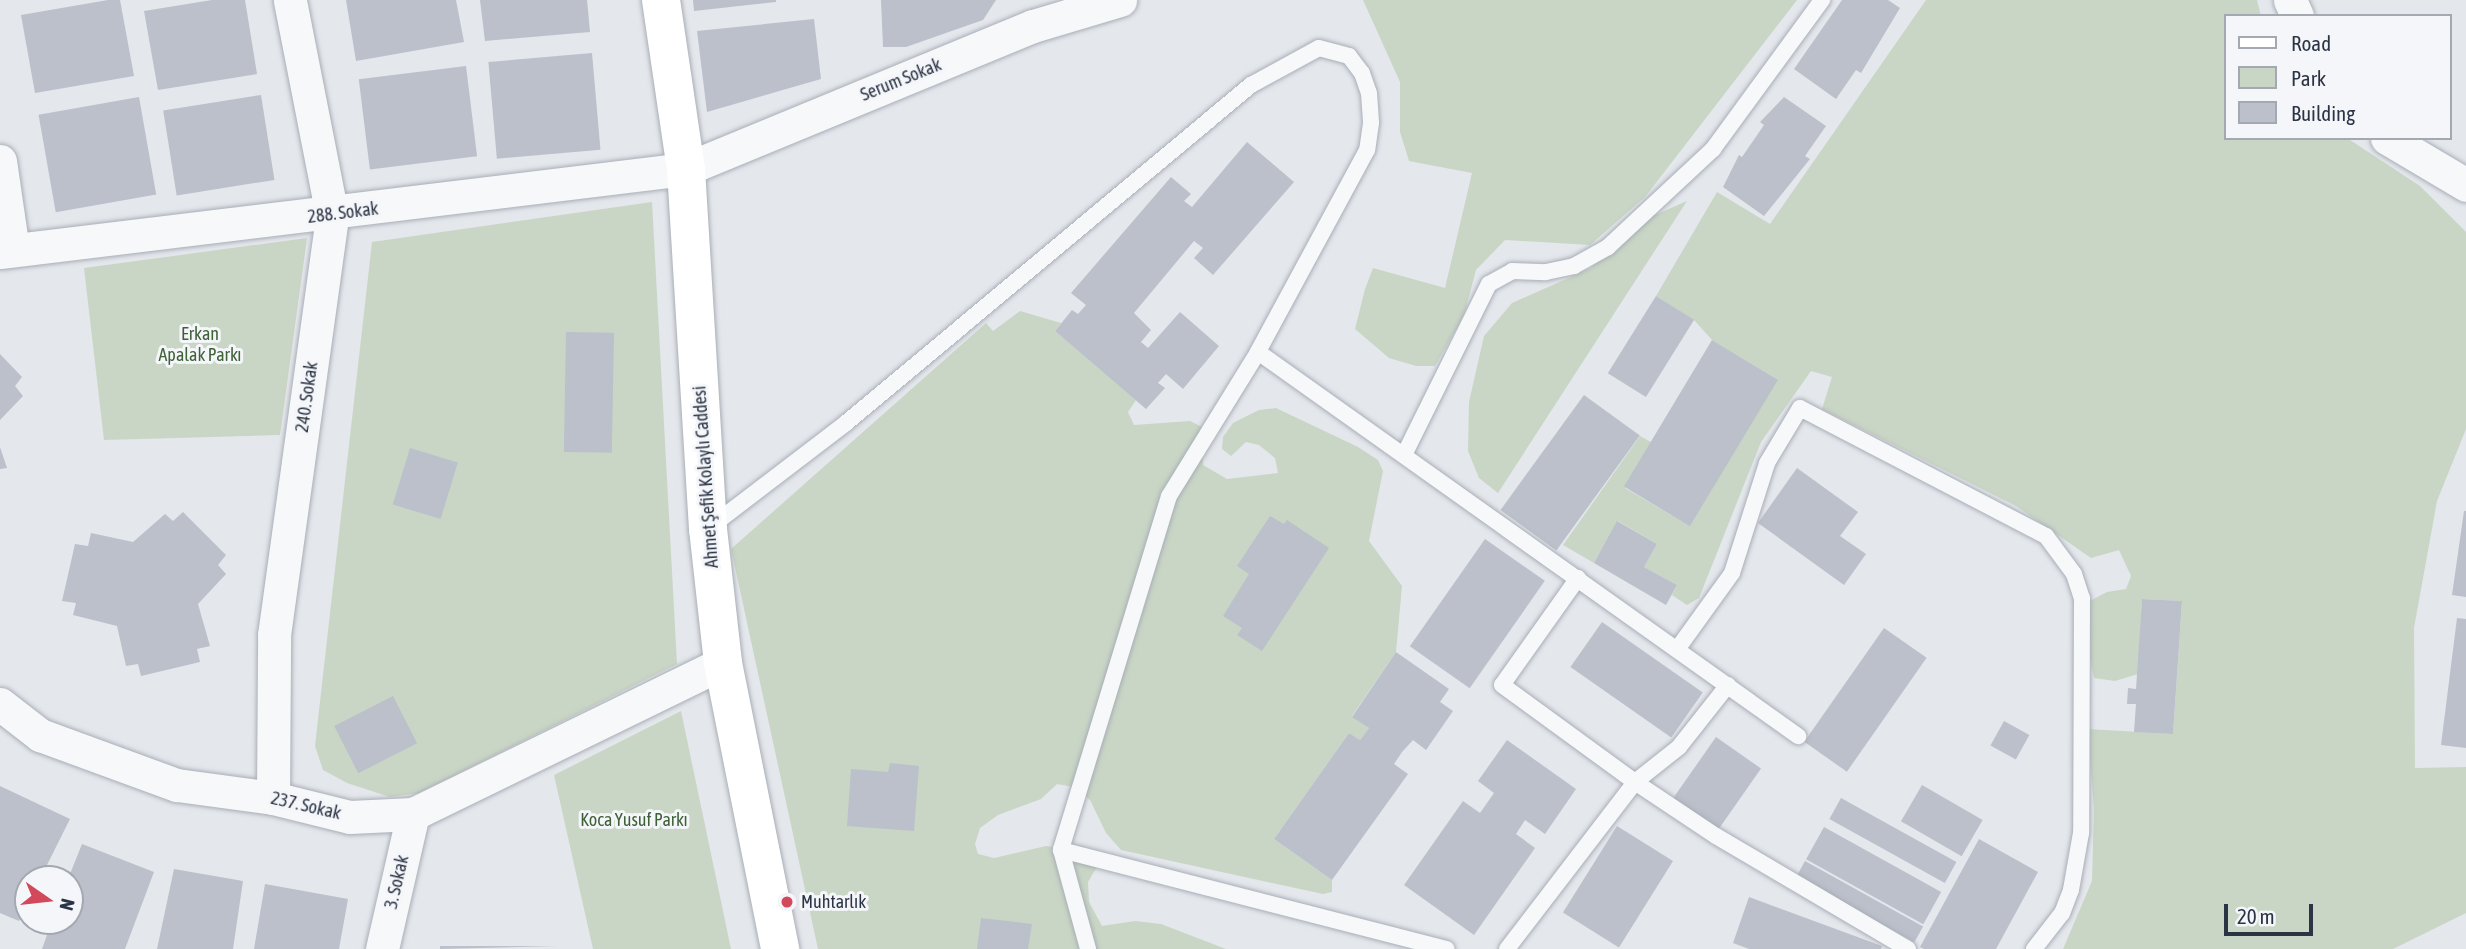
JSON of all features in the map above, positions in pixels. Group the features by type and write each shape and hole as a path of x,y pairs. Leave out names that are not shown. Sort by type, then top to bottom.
{"main road":[{"name":"Ahmet Şefik Kolaylı Caddesi","path":"662,0 685,169 708,529 723,663 780,949"}],"street":[{"name":"240. Sokak","path":"273,798 274,635 332,215 290,0"},
{"name":"Serum Sokak","path":"685,169 1034,13 1120,0"},
{"path":"2390,140 2466,185"},
{"path":"0,161 7,251"},
{"name":"288. Sokak","path":"7,251 332,215 685,169"},
{"name":"237. Sokak","path":"0,704 40,735 177,785 273,798 350,817 412,814 723,663"},
{"name":"3. Sokak","path":"382,949 412,814"}],"lane":[{"path":"1404,455 1489,284 1512,271 1546,272 1574,266 1608,247 1713,149 1822,0"},
{"path":"708,529 846,423 1251,85 1319,48 1334,49 1349,56 1362,73 1369,93 1371,123 1367,150 1258,352 1169,496 1061,850 1088,949"},
{"path":"1258,352 1678,648 1798,736"},
{"path":"1678,648 1732,573 1767,463 1800,408 2046,536 2068,564 2082,598 2081,833 2071,890 2056,922 2034,949"},
{"path":"1578,578 1502,685 1635,782 1716,836 1908,949"},
{"path":"1507,949 1635,782 1679,747 1728,685"},
{"path":"1061,850 1447,949"}],"green space":[{"path":"1363,0 1797,0 1645,197 1590,245 1505,240 1476,270 1464,315 1435,366 1416,366 1389,358 1355,329 1365,289 1373,268 1445,288 1472,173 1409,161 1400,132 1400,82"},
{"path":"1926,0 2257,0 2260,14 2224,14 2224,140 2350,140 2420,186 2466,232 2466,429 2437,501 2414,628 2415,768 2466,767 2466,913 2393,949 2063,949 2092,881 2094,810 2088,729 2173,734 2182,601 2142,599 2138,674 2115,681 2094,678 2086,638 2088,602 2107,592 2126,589 2131,576 2119,550 2091,558 2016,506 1822,409 1832,377 1811,371 1761,442 1699,598 1687,605 1672,595 1677,585 1644,567 1657,544 1618,521 1594,563 1563,545 1640,436 1651,442 1625,488 1690,526 1777,379 1712,340 1694,320 1656,296 1717,192 1770,224"},
{"path":"1687,201 1498,493 1479,478 1468,451 1469,402 1484,336 1512,303 1591,268 1648,218"},
{"path":"652,202 677,664 419,793 390,797 347,783 323,770 315,746 372,242"},
{"name":"Erkan Apalak Parkı","path":"307,238 280,435 104,440 84,268"},
{"path":"1020,311 1061,323 1055,331 1136,400 1128,412 1134,425 1190,421 1202,427 1203,465 1227,479 1278,473 1275,458 1259,445 1246,442 1231,456 1222,449 1223,437 1233,423 1259,410 1276,408 1358,447 1378,460 1383,471 1369,541 1402,586 1396,652 1352,716 1369,728 1360,740 1349,733 1274,839 1332,880 1332,892 1323,894 1121,850 1106,833 1090,800 1074,787 1057,784 1041,799 998,815 980,828 975,844 978,854 994,858 1046,846 1069,849 1098,865 1088,882 1089,902 1102,926 1135,921 1161,924 1226,949 818,949 731,549 986,323 993,331"},
{"name":"Koca Yusuf Parkı","path":"681,711 731,949 593,949 554,775"}],"building":[{"path":"120,0 134,76 35,93 21,15"},
{"path":"212,0 245,0 257,74 158,90 144,11"},
{"path":"346,0 456,0 464,42 356,61"},
{"path":"480,0 587,0 590,32 485,41"},
{"path":"693,0 776,0 776,2 694,11"},
{"path":"881,0 996,0 983,20 906,47 883,47"},
{"path":"1842,0 1888,0 1900,8 1861,73 1856,70 1836,99 1794,69"},
{"path":"814,19 821,79 707,112 697,31"},
{"path":"592,53 600,150 497,159 488,62"},
{"path":"466,66 477,156 370,169 359,79"},
{"path":"261,95 274,180 177,195 163,110"},
{"path":"139,97 156,194 56,212 39,115"},
{"path":"1784,97 1826,126 1805,156 1810,159 1764,216 1723,187 1739,155 1742,157 1764,125 1760,122"},
{"path":"1247,142 1294,182 1213,275 1194,258 1203,248 1194,241 1134,313 1151,330 1141,342 1148,348 1180,312 1219,346 1183,389 1166,374 1158,383 1165,388 1146,409 1055,331 1072,310 1078,314 1086,305 1071,293 1171,177 1191,194 1184,201 1192,207"},
{"path":"1656,296 1694,320 1646,397 1608,373"},
{"path":"566,332 614,333 612,453 564,452"},
{"path":"1712,340 1778,380 1690,526 1624,487"},
{"path":"0,354 22,377 15,386 23,396 0,420"},
{"path":"1584,395 1640,436 1556,550 1501,510"},
{"path":"0,447 7,468 0,469"},
{"path":"410,448 458,463 441,519 393,504"},
{"path":"1797,468 1858,512 1840,536 1866,554 1844,585 1758,523"},
{"path":"2466,511 2466,597 2452,595"},
{"path":"183,512 226,555 218,565 226,574 198,604 210,646 197,649 200,662 141,676 138,664 126,666 117,626 73,615 76,603 62,601 75,544 88,546 91,533 133,542 165,514 173,521"},
{"path":"1270,516 1284,524 1287,520 1329,548 1262,651 1237,635 1242,628 1223,616 1249,574 1237,566"},
{"path":"1617,521 1657,544 1644,567 1677,585 1666,605 1594,563"},
{"path":"1485,539 1545,581 1470,688 1410,646"},
{"path":"2142,599 2182,601 2173,734 2134,732 2136,704 2127,704 2128,688 2136,689"},
{"path":"2457,618 2466,619 2466,748 2441,745"},
{"path":"1602,622 1703,693 1671,738 1570,667"},
{"path":"1884,628 1927,658 1847,772 1804,742"},
{"path":"1396,652 1449,689 1440,702 1453,711 1426,750 1413,740 1402,752 1394,764 1408,774 1332,880 1274,839 1349,733 1360,740 1369,728 1352,717"},
{"path":"393,696 417,743 358,773 334,726"},
{"path":"2004,721 2029,735 2016,760 1990,745"},
{"path":"1716,737 1761,769 1717,831 1672,799"},
{"path":"1507,740 1576,789 1545,834 1525,820 1516,834 1535,848 1474,935 1404,885 1463,801 1480,813 1494,793 1478,781"},
{"path":"890,763 919,766 914,831 847,826 851,769 888,772"},
{"path":"1922,785 1983,820 1962,856 1901,821"},
{"path":"0,786 70,819 47,865 14,865 14,919 0,913"},
{"path":"1841,798 1956,862 1945,883 1829,819"},
{"path":"1617,826 1673,861 1619,947 1563,913"},
{"path":"1824,827 1941,892 1923,924 1806,859"},
{"path":"1979,839 2038,872 1996,949 1920,947"},
{"path":"82,844 154,872 125,949 42,949 47,935 84,935 84,865 74,865"},
{"path":"1805,861 1923,926 1914,942 1796,877"},
{"path":"174,869 243,881 233,949 157,949"},
{"path":"265,884 348,899 339,949 254,949"},
{"path":"1749,897 1882,946 1881,949 1749,949 1733,943"},
{"path":"981,918 1032,924 1028,949 977,949"},
{"path":"440,946 557,946 440,949"}],"place":[{"name":"Muhtarlık","path":"787,902"}]}
